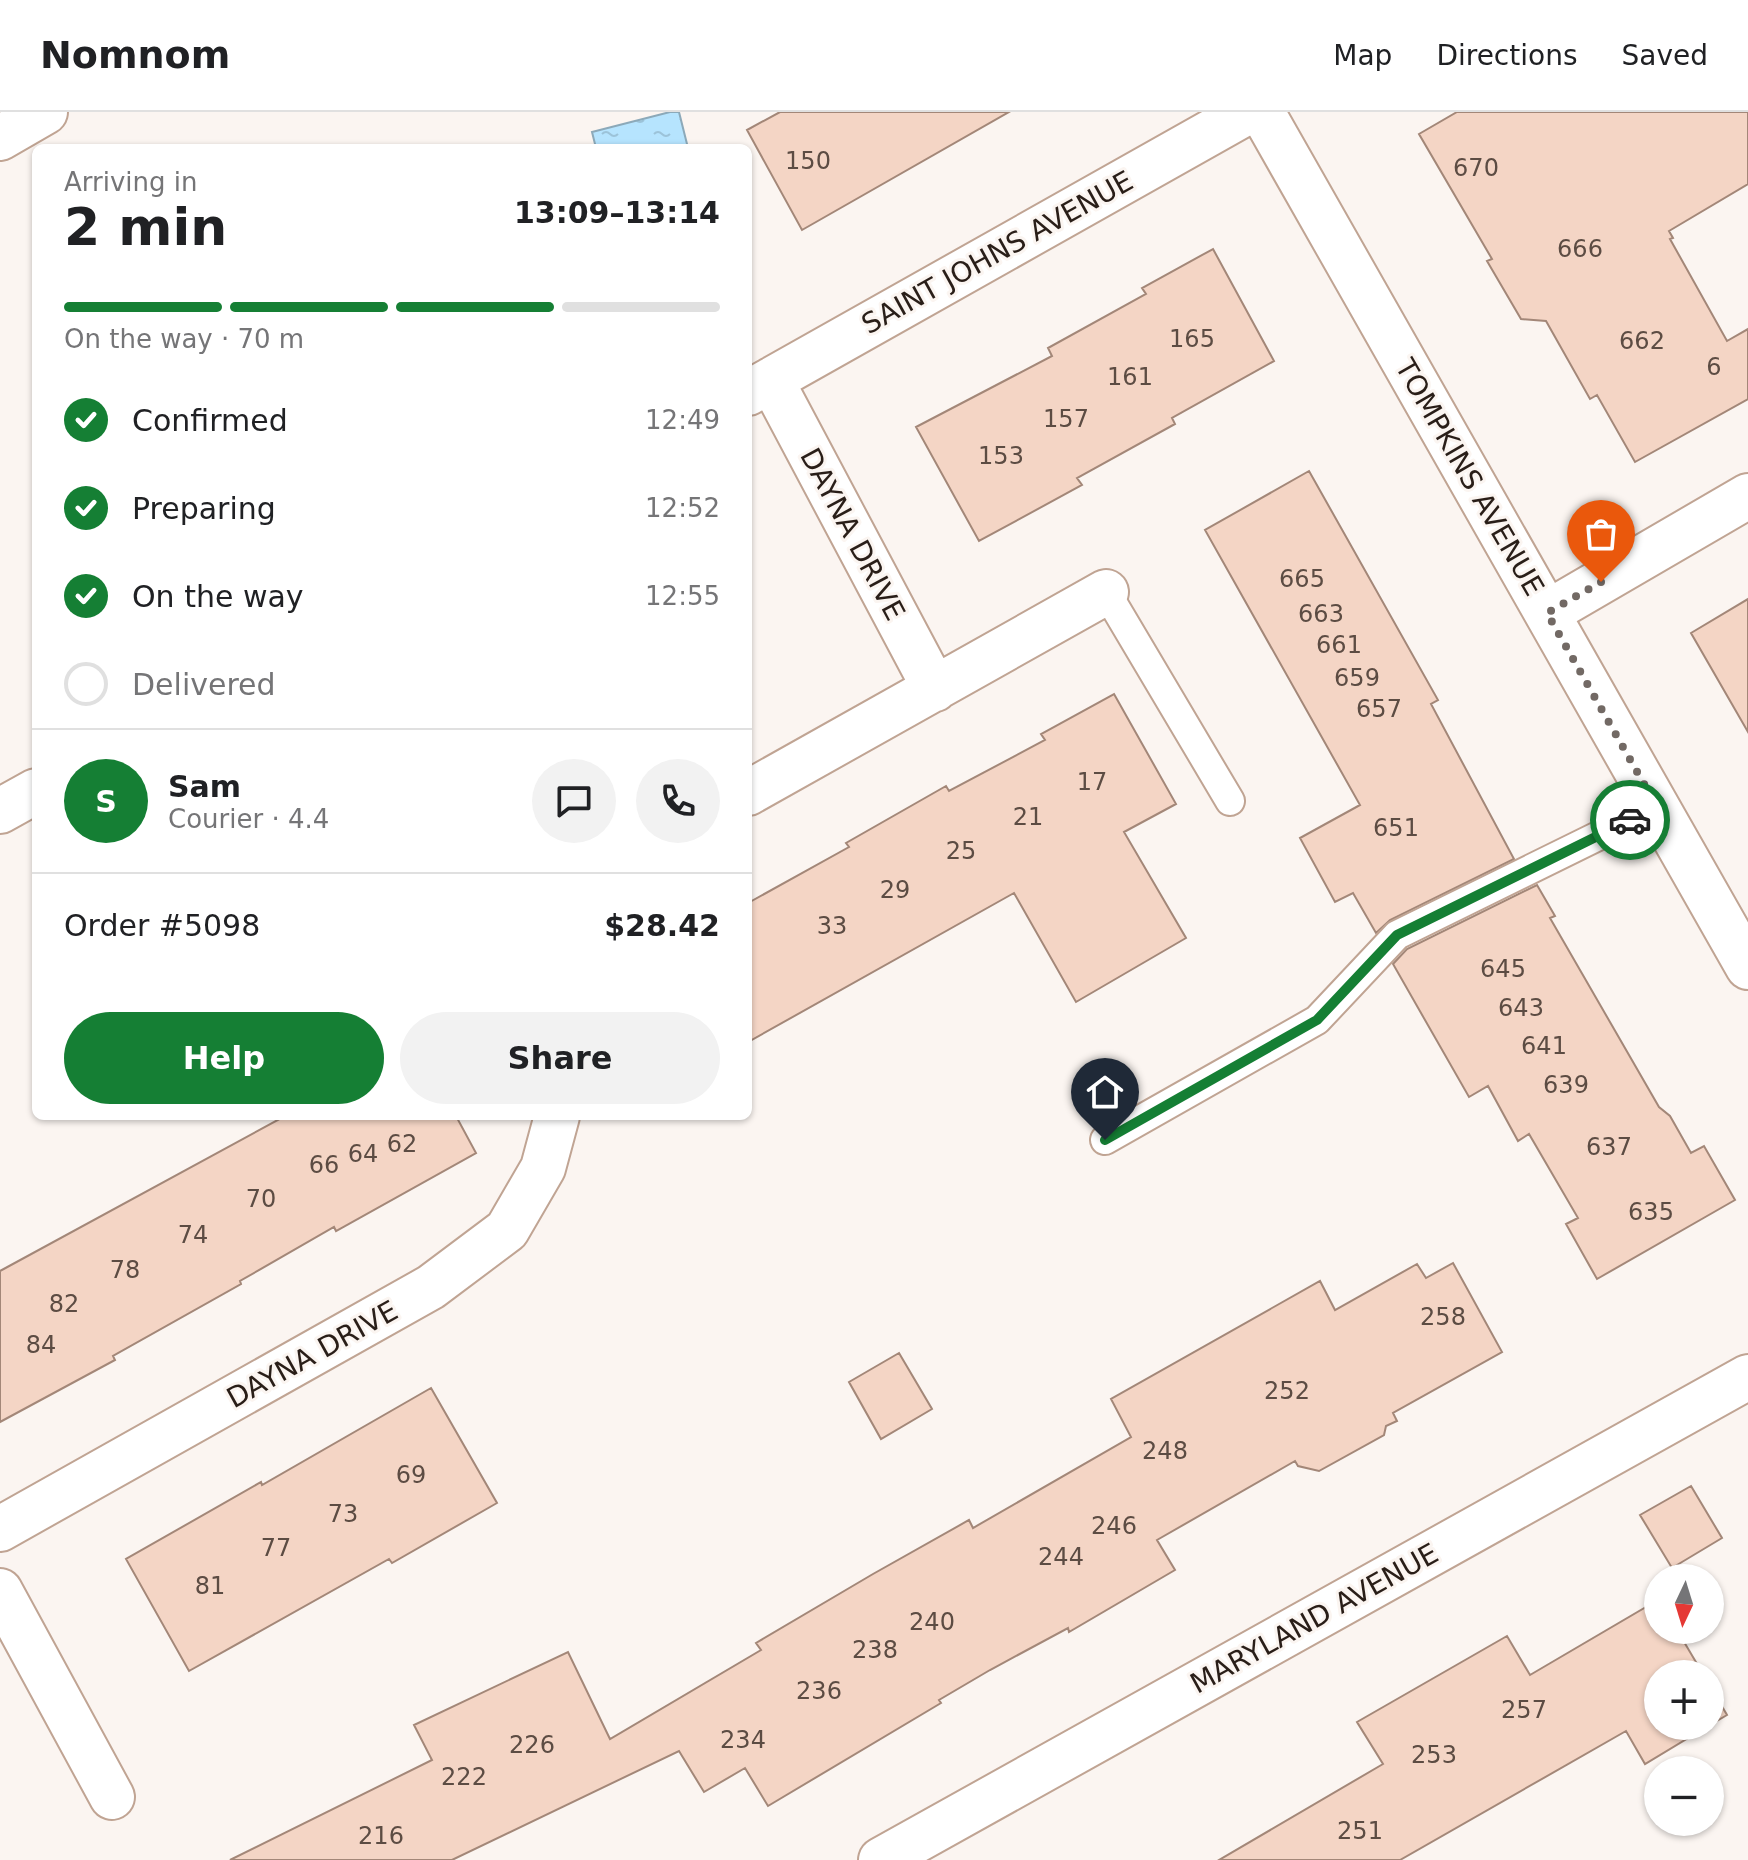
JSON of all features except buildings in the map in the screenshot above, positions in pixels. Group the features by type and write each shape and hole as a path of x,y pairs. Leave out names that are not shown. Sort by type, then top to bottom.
{"street":[{"path":"0,138 45,112"},
{"name":"SAINT JOHNS AVENUE","path":"759,386 1247,112"},
{"name":"TOMPKINS AVENUE","path":"1262,112 1748,967"},
{"name":"DAYNA DRIVE","path":"759,386 935,689"},
{"path":"1547,613 1748,496"},
{"path":"752,791 1106,592"},
{"path":"0,811 32,793"},
{"name":"DAYNA DRIVE","path":"0,1529 417,1294 457,1268 507,1230 543,1168 556,1120"},
{"name":"MARYLAND AVENUE","path":"881,1860 1748,1377"},
{"path":"0,1591 112,1797"}],"lane":[{"path":"1106,592 1230,801"},
{"path":"1105,1140 1317,1020 1397,935 1657,807"}],"water":[{"path":"679,112 687,144 595,144 592,132"}],"way so far":[{"path":"1601,582 1547,613 1657,807 1630,820"}],"route":[{"path":"1105,1140 1317,1020 1397,935 1630,820"}]}
